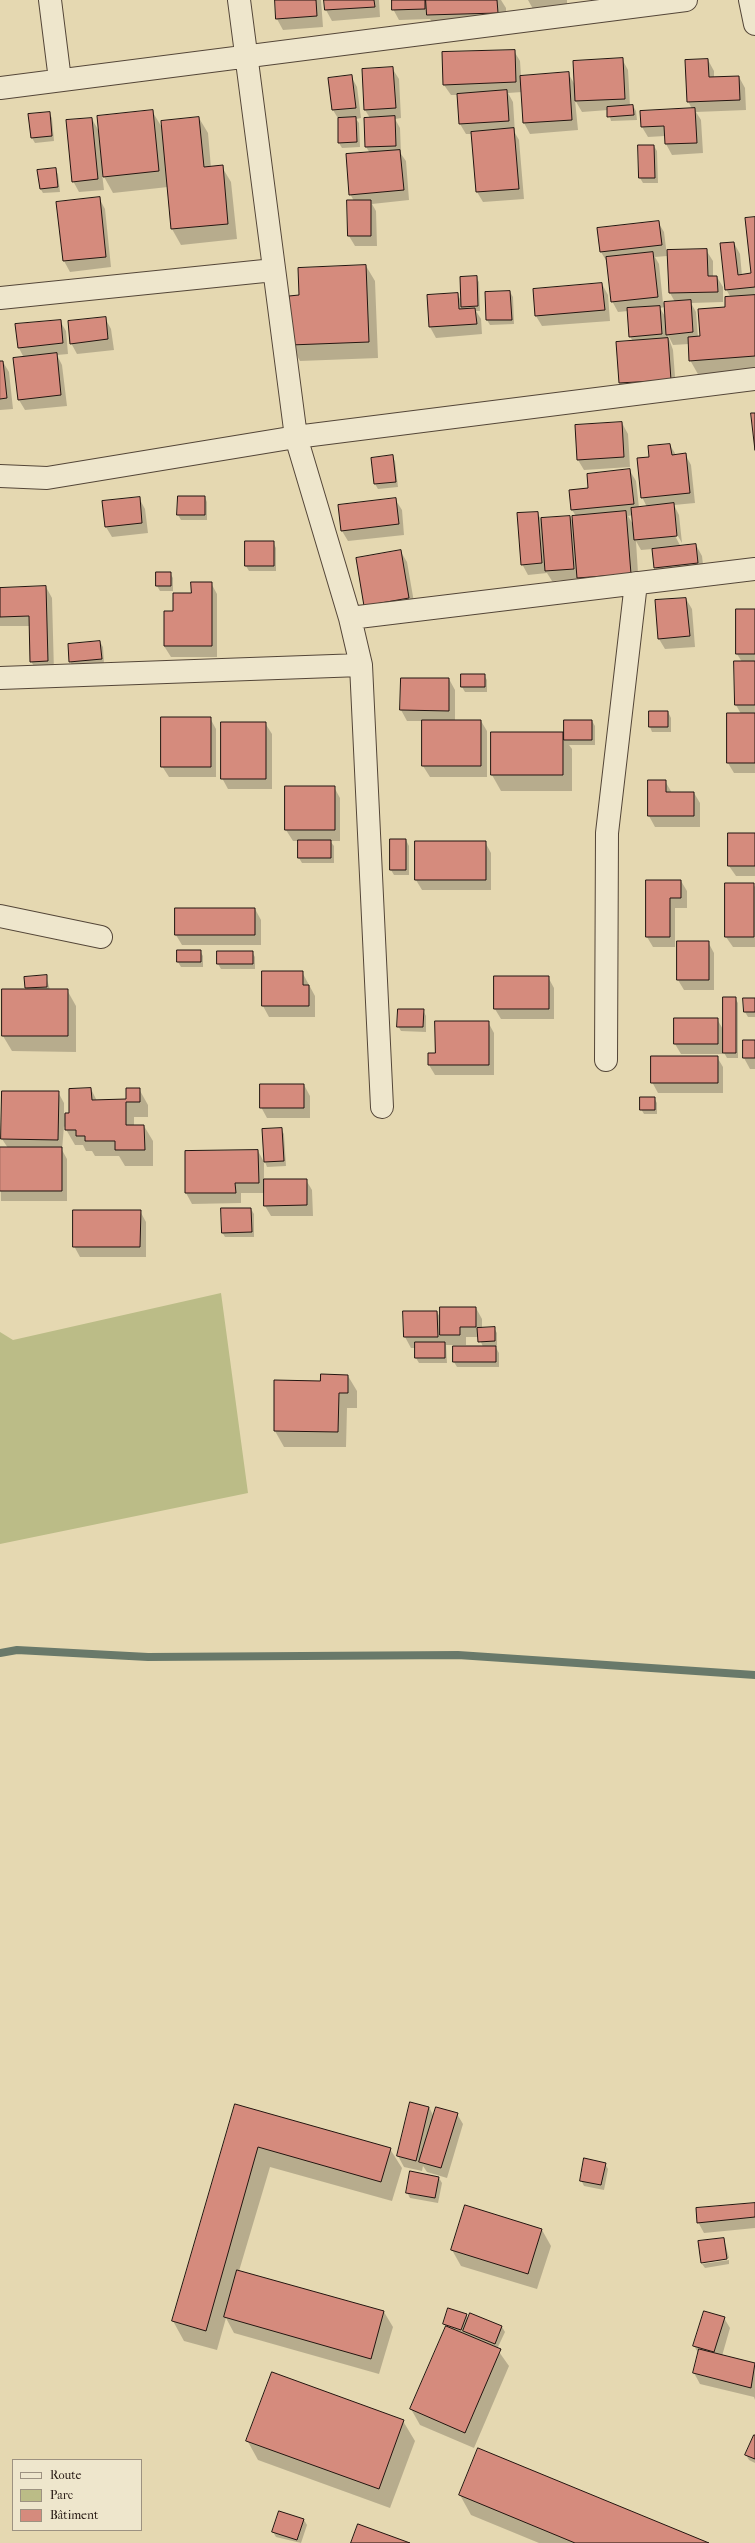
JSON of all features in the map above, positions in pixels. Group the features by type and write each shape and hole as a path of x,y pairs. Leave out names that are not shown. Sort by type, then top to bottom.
{"street":[{"path":"50,0 60,80"},
{"path":"239,0 296,437 350,618 361,665 382,1107"},
{"path":"0,88 686,0"},
{"path":"750,0 755,24"},
{"path":"0,298 274,270"},
{"path":"0,476 48,478 296,437 755,378"},
{"path":"350,618 755,569"},
{"path":"606,1060 607,833 636,583"},
{"path":"0,678 361,665"},
{"path":"0,916 101,937"}],"green space":[{"path":"221,1293 248,1493 0,1544 0,1332 13,1340"}],"building":[{"path":"275,0 316,0 317,16 276,19"},
{"path":"324,0 374,0 375,7 325,10"},
{"path":"392,0 425,0 425,9 392,10"},
{"path":"426,0 497,0 498,13 427,15"},
{"path":"515,50 516,82 443,85 442,52"},
{"path":"623,58 625,99 575,101 573,61"},
{"path":"708,59 709,77 739,76 740,100 687,102 685,60"},
{"path":"393,67 396,108 364,110 362,69"},
{"path":"569,72 572,120 523,123 520,76"},
{"path":"352,75 356,108 332,110 328,78"},
{"path":"507,90 509,121 459,124 457,94"},
{"path":"633,105 634,115 607,117 607,107"},
{"path":"695,108 697,143 665,144 664,126 641,127 640,111"},
{"path":"153,110 159,171 103,177 97,116"},
{"path":"50,112 52,136 31,138 28,114"},
{"path":"395,116 396,146 365,147 364,118"},
{"path":"199,117 204,167 223,165 228,224 171,229 161,121"},
{"path":"356,117 357,142 338,143 338,118"},
{"path":"92,118 98,179 72,182 66,120"},
{"path":"514,128 519,189 476,192 471,132"},
{"path":"638,145 654,145 655,178 639,178"},
{"path":"400,150 404,190 349,195 346,154"},
{"path":"56,168 58,187 40,189 37,170"},
{"path":"100,197 106,257 63,261 56,202"},
{"path":"347,200 371,200 371,236 348,236"},
{"path":"755,217 755,287 725,290 720,243 734,242 738,275 751,273 745,218"},
{"path":"659,221 662,245 600,252 597,228"},
{"path":"707,249 708,276 717,276 718,292 669,293 667,250"},
{"path":"653,252 658,297 611,302 606,257"},
{"path":"366,265 369,342 290,345 289,296 299,295 298,268"},
{"path":"477,276 478,306 461,307 460,277"},
{"path":"602,283 605,310 535,316 533,289"},
{"path":"510,291 512,320 486,320 485,292"},
{"path":"458,293 459,309 475,308 477,324 429,327 427,295"},
{"path":"755,295 755,356 689,361 688,337 700,336 698,309 725,307 725,297"},
{"path":"691,300 693,332 666,335 664,302"},
{"path":"660,306 662,334 629,337 627,308"},
{"path":"106,317 108,339 70,344 68,321"},
{"path":"61,320 63,343 18,348 15,324"},
{"path":"668,338 671,380 619,383 616,342"},
{"path":"57,353 61,395 18,400 13,358"},
{"path":"0,361 3,361 7,398 0,399"},
{"path":"751,413 755,413 755,450"},
{"path":"622,422 624,457 577,460 575,425"},
{"path":"670,444 672,455 686,453 690,493 641,498 637,458 649,457 648,446"},
{"path":"393,455 396,482 374,484 371,458"},
{"path":"630,469 634,504 571,510 569,490 588,488 587,474"},
{"path":"178,496 205,496 205,515 177,515"},
{"path":"140,497 142,523 105,527 102,501"},
{"path":"396,498 399,524 341,531 338,505"},
{"path":"674,503 677,536 634,540 631,508"},
{"path":"626,511 631,574 577,578 572,516"},
{"path":"538,512 542,563 521,565 517,513"},
{"path":"570,516 574,569 545,571 541,518"},
{"path":"245,541 274,541 274,566 245,566"},
{"path":"696,544 698,563 654,568 652,549"},
{"path":"401,550 409,598 364,606 356,558"},
{"path":"156,572 171,572 171,586 156,586"},
{"path":"191,582 212,582 212,646 164,646 164,611 173,611 173,593 191,593"},
{"path":"46,586 48,661 30,662 29,616 0,617 0,588"},
{"path":"686,598 690,636 658,639 655,600"},
{"path":"736,609 755,609 755,654 736,654"},
{"path":"100,641 102,659 69,662 68,644"},
{"path":"734,661 755,661 755,705 735,705"},
{"path":"461,674 485,674 485,687 461,687"},
{"path":"401,678 449,678 449,711 400,710"},
{"path":"649,711 668,711 668,727 649,727"},
{"path":"727,713 755,713 755,763 727,763"},
{"path":"161,717 211,717 211,767 161,767"},
{"path":"422,720 481,720 481,766 422,766"},
{"path":"564,720 592,720 592,740 564,740"},
{"path":"221,722 266,722 266,779 221,779"},
{"path":"491,732 563,732 563,775 491,775"},
{"path":"648,780 666,780 666,792 694,792 694,816 648,816"},
{"path":"285,786 335,786 335,830 285,830"},
{"path":"728,833 755,833 755,866 728,866"},
{"path":"390,839 406,839 406,870 390,870"},
{"path":"298,840 331,840 331,858 298,858"},
{"path":"415,841 486,841 486,880 415,880"},
{"path":"646,880 681,880 681,898 670,898 670,937 646,937"},
{"path":"725,883 754,883 754,937 725,937"},
{"path":"175,908 255,908 255,935 175,935"},
{"path":"677,941 709,941 709,980 677,980"},
{"path":"177,950 201,950 201,962 177,962"},
{"path":"217,951 253,951 253,964 217,964"},
{"path":"262,971 303,971 303,985 309,985 309,1006 262,1006"},
{"path":"47,975 47,987 25,988 24,977"},
{"path":"494,976 549,976 549,1009 494,1009"},
{"path":"2,989 68,989 68,1036 2,1036"},
{"path":"723,997 736,997 736,1053 723,1053"},
{"path":"743,998 755,998 755,1012 744,1012"},
{"path":"398,1009 424,1009 423,1027 397,1027"},
{"path":"674,1018 718,1018 718,1044 674,1044"},
{"path":"435,1021 489,1021 489,1065 428,1065 428,1053 435,1053"},
{"path":"743,1040 755,1040 755,1058 743,1058"},
{"path":"651,1056 718,1056 718,1083 651,1083"},
{"path":"260,1084 304,1084 304,1108 260,1108"},
{"path":"91,1088 92,1100 126,1099 126,1088 140,1088 140,1102 126,1102 126,1125 144,1125 145,1150 115,1150 115,1141 85,1141 85,1136 76,1136 76,1130 65,1130 65,1113 69,1113 69,1089"},
{"path":"2,1091 59,1091 58,1140 1,1139"},
{"path":"640,1097 655,1097 655,1110 640,1110"},
{"path":"282,1128 284,1161 264,1162 262,1129"},
{"path":"0,1147 62,1147 62,1191 0,1191"},
{"path":"258,1150 259,1183 235,1183 236,1193 185,1193 185,1151"},
{"path":"264,1179 307,1179 307,1205 264,1206"},
{"path":"221,1208 251,1208 252,1232 222,1233"},
{"path":"73,1210 141,1210 140,1247 73,1247"},
{"path":"440,1307 476,1307 476,1327 460,1327 460,1335 440,1335"},
{"path":"403,1311 437,1311 438,1337 404,1337"},
{"path":"495,1327 495,1341 478,1342 477,1328"},
{"path":"415,1342 445,1342 445,1358 415,1358"},
{"path":"453,1346 496,1346 496,1362 453,1362"},
{"path":"321,1374 348,1375 348,1393 339,1393 338,1432 274,1431 274,1380 320,1381"},
{"path":"410,2102 429,2107 416,2161 397,2156"},
{"path":"235,2104 391,2148 381,2182 258,2147 206,2331 172,2321"},
{"path":"436,2107 458,2113 441,2168 419,2162"},
{"path":"584,2158 606,2163 601,2185 580,2181"},
{"path":"410,2171 439,2177 435,2198 406,2193"},
{"path":"755,2203 755,2217 697,2223 696,2208"},
{"path":"465,2205 542,2229 528,2274 451,2250"},
{"path":"724,2238 727,2259 701,2263 698,2241"},
{"path":"237,2270 384,2311 371,2359 224,2317"},
{"path":"448,2308 467,2314 461,2330 443,2324"},
{"path":"704,2311 725,2317 714,2352 693,2346"},
{"path":"470,2313 502,2326 495,2344 463,2331"},
{"path":"446,2326 501,2349 465,2433 410,2409"},
{"path":"699,2349 755,2363 751,2388 693,2373"},
{"path":"272,2372 404,2420 379,2489 246,2441"},
{"path":"755,2435 755,2459 745,2455"},
{"path":"478,2448 709,2543 575,2543 459,2495"},
{"path":"279,2511 304,2519 297,2540 272,2532"},
{"path":"358,2524 410,2543 351,2543"}],"waterway":[{"path":"0,1653 17,1650 148,1657 458,1655 755,1675"}]}
